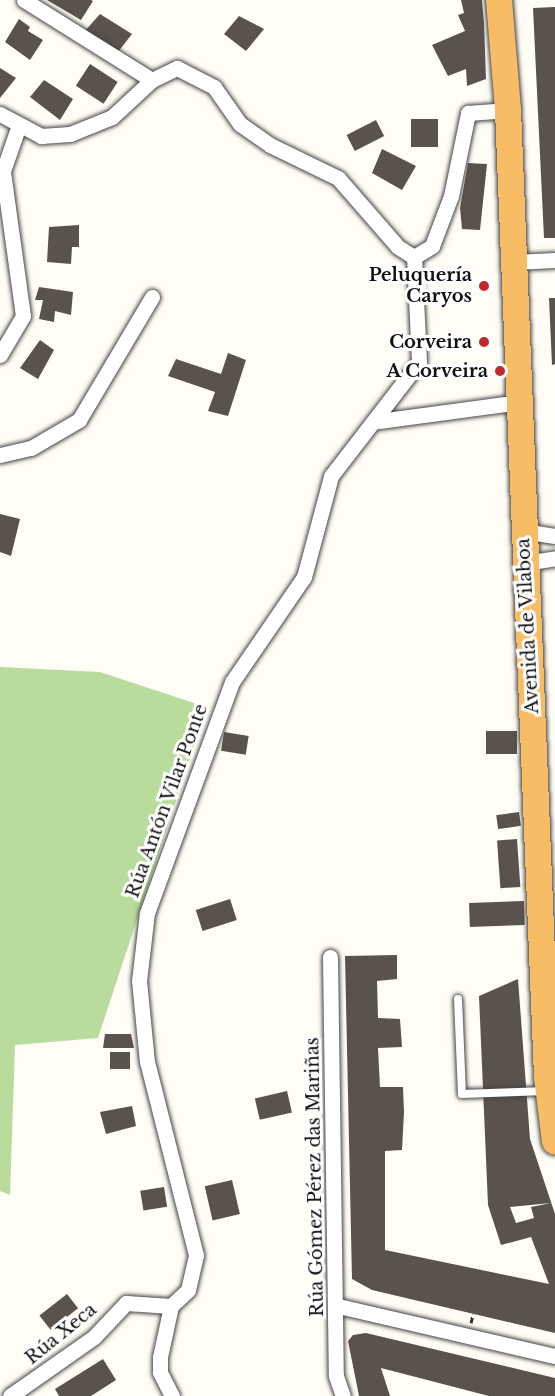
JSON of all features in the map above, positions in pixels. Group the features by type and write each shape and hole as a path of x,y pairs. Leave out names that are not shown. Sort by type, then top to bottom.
{"highway":[{"name":"Avenida de Vilaboa","path":"499,0 508,110 548,1090 555,1143"}],"street":[{"path":"24,0 152,80"},
{"path":"0,114 41,136 70,134 112,117 152,80 177,68 214,87 248,129 270,145 338,178 398,247 414,257 432,246 452,196 468,113 508,110"},
{"path":"0,355 23,316 3,171 20,125"},
{"name":"Rúa Antón Vilar Ponte","path":"172,1396 160,1372 171,1306 188,1290 196,1255 147,1062 139,981 147,913 232,682 304,577 332,476 379,421 419,362 414,257"},
{"path":"514,262 555,260"},
{"path":"0,455 31,448 79,420 152,297"},
{"path":"379,421 520,402"},
{"path":"524,531 555,536"},
{"path":"525,563 555,558"},
{"name":"Rúa Gómez Pérez das Mariñas","path":"330,957 338,1306 336,1376 343,1396"},
{"name":"Rúa Xeca","path":"10,1396 94,1337 126,1303 171,1306"},
{"path":"338,1306 555,1356"}],"lane":[{"path":"458,999 462,1094 548,1090"}],"green space":[{"path":"0,667 100,672 194,703 200,728 98,1038 15,1045 10,1195 0,1191"}],"building":[{"path":"47,0 91,0 93,1 81,20"},
{"path":"461,0 482,0 484,23 486,79 467,86 466,69 448,76 432,45 465,31 458,15 464,13"},
{"path":"555,7 555,238 544,238 533,8"},
{"path":"100,14 132,34 118,52 84,32"},
{"path":"239,16 264,29 246,51 224,34"},
{"path":"19,19 30,27 28,31 43,40 30,60 5,42"},
{"path":"90,64 118,82 104,104 76,86"},
{"path":"0,68 16,78 0,98"},
{"path":"44,80 73,99 60,120 30,97"},
{"path":"411,119 438,119 438,147 411,147"},
{"path":"376,120 384,136 355,151 347,135"},
{"path":"382,149 416,166 402,190 372,173"},
{"path":"468,163 487,164 480,230 462,229 460,208"},
{"path":"79,225 79,247 72,247 71,264 47,262 49,227"},
{"path":"39,287 73,292 71,315 55,311 54,322 39,319 43,300 35,300"},
{"path":"549,298 555,298 555,364 552,365"},
{"path":"40,340 54,350 38,379 20,368"},
{"path":"228,353 246,360 228,416 208,411 215,392 168,376 176,359 221,374"},
{"path":"0,514 20,519 11,556 0,552"},
{"path":"486,731 517,731 517,754 486,754"},
{"path":"224,732 249,736 246,755 221,751"},
{"path":"519,812 521,826 498,829 496,815"},
{"path":"517,839 520,887 500,888 497,840"},
{"path":"230,899 237,920 203,931 196,910"},
{"path":"524,901 525,925 470,927 469,903"},
{"path":"397,955 397,979 377,981 378,1018 400,1019 402,1047 378,1048 380,1087 403,1087 404,1112 402,1150 385,1151 385,1250 549,1284 531,1237 501,1245 488,1205 479,996 518,979 530,1139 555,1214 555,1333 372,1290 352,1279 345,956","holes":["551,1203 531,1207 534,1218 516,1223 510,1207"]},
{"path":"105,1034 131,1034 134,1048 103,1048"},
{"path":"110,1052 130,1052 130,1069 110,1069"},
{"path":"287,1091 292,1112 260,1120 255,1098"},
{"path":"132,1106 136,1126 106,1134 100,1112"},
{"path":"232,1180 240,1214 213,1220 205,1186"},
{"path":"164,1187 167,1207 143,1211 140,1191"},
{"path":"67,1294 78,1308 51,1330 39,1316"},
{"path":"366,1333 555,1378 555,1396 489,1396 381,1368 390,1396 359,1396 348,1341 353,1335"},
{"path":"103,1359 116,1380 91,1396 59,1396 55,1389"}],"place":[{"name":"Peluquería Caryos","path":"484,286"},
{"name":"Corveira","path":"484,342"},
{"name":"A Corveira","path":"500,371"}]}
